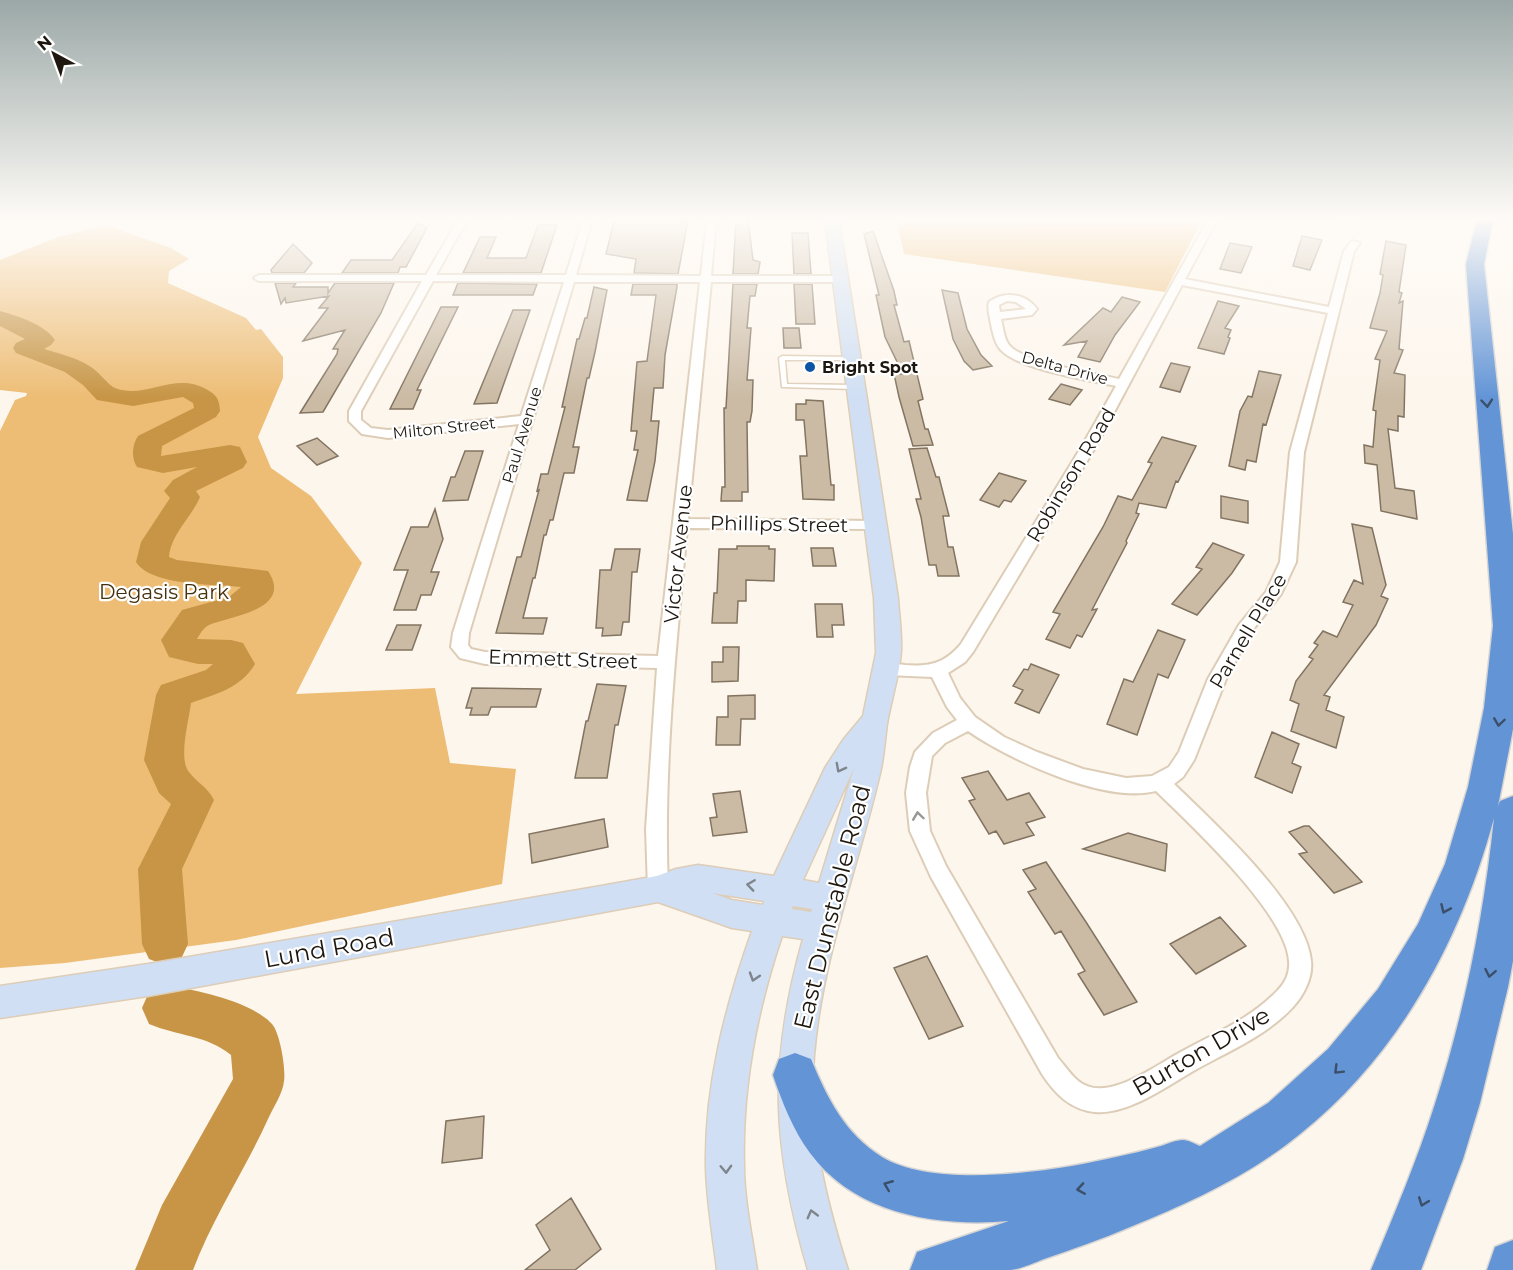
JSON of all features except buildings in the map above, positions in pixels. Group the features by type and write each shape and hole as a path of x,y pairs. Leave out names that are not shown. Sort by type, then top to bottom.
{"highway":[{"path":"1468,279 1482,349"},
{"path":"1477,279 1513,686"},
{"path":"935,1270 1045,1234 1149,1196 1215,1163 1292,1112 1348,1060 1386,1014 1421,960 1447,905 1474,834 1489,777 1500,717 1508,626"},
{"path":"1396,1270 1443,1147 1475,1039 1503,901 1513,811"},
{"path":"795,1075 813,1120 845,1157 880,1182 896,1188 938,1197 1008,1197 1102,1185 1195,1159 1244,1138 1292,1112"},
{"path":"1512,1270 1513,1265"}],"street":[{"name":"Milton Street","path":"429,279 355,411 354,421 362,428 381,434 397,434 527,419"},
{"name":"Paul Avenue","path":"461,650 459,645 461,633 570,279"},
{"name":"Victor Avenue","path":"658,889 656,829 666,662 706,279"},
{"name":"East Dunstable Road","path":"828,1270 803,1180 796,1115 795,1075 801,1019 826,913 866,773 874,721 887,669 889,627 840,279"},
{"name":"Parnell Place","path":"1160,782 1172,776 1184,761 1217,679 1245,629 1273,594 1288,562 1292,546 1297,452 1342,279"},
{"path":"1180,281 1334,311"},
{"name":"Robinson Road","path":"938,670 956,662 967,648 1124,384 1180,281"},
{"name":"Delta Drive","path":"996,316 1002,344 1016,356 1124,384"},
{"name":"Phillips Street","path":"682,523 875,525"},
{"name":"Emmett Street","path":"461,650 472,656 485,658 666,662"},
{"path":"887,669 921,672 938,670 957,707 969,722 984,735 1011,749 1081,776 1126,786 1147,786 1160,782"},
{"name":"East Dunstable Road","path":"736,1270 729,1224 725,1165 729,1085 742,1014 784,890 840,768 861,734 874,721"},
{"name":"Burton Drive","path":"969,722 933,742 924,752 919,767 916,793 918,822 927,849 938,871 1050,1066 1063,1083 1079,1096 1104,1100 1129,1093 1252,1025 1287,998 1294,988 1301,967 1297,944 1274,907 1223,846 1160,782"},
{"name":"Lund Road","path":"0,1002 147,981 658,889 676,882 698,878 784,890 826,913"},
{"name":"Lund Road","path":"658,889 732,914 773,922 826,913"}],"lane":[{"path":"851,358 782,358 784,386 854,387"}],"green space":[{"name":"Degasis Park","path":"0,279 168,279 168,283 246,318 256,330 261,329 283,357 283,378 258,437 271,468 311,496 362,563 296,694 435,688 450,763 516,769 502,884 236,940 65,963 0,968 0,431 15,400 26,396 27,393 0,390"},
{"path":"1078,279 1172,279 1165,292"}],"waterway":[{"path":"0,318 24,328 43,340 25,348 74,367 92,380 106,395 133,398 187,389 206,400 207,411 148,442 147,461 163,465 230,453 233,462 196,479 179,491 185,497 181,507 156,542 152,562 172,570 257,578 257,592 241,605 194,618 178,640 181,648 198,652 231,652 237,664 219,679 174,695 164,760 173,782 194,800 175,834 160,869 165,944"},
{"path":"164,1270 182,1225 239,1124 259,1082 255,1042 233,1027 213,1018 166,1008"}],"place":[{"name":"Bright Spot","path":"810,367"}]}
